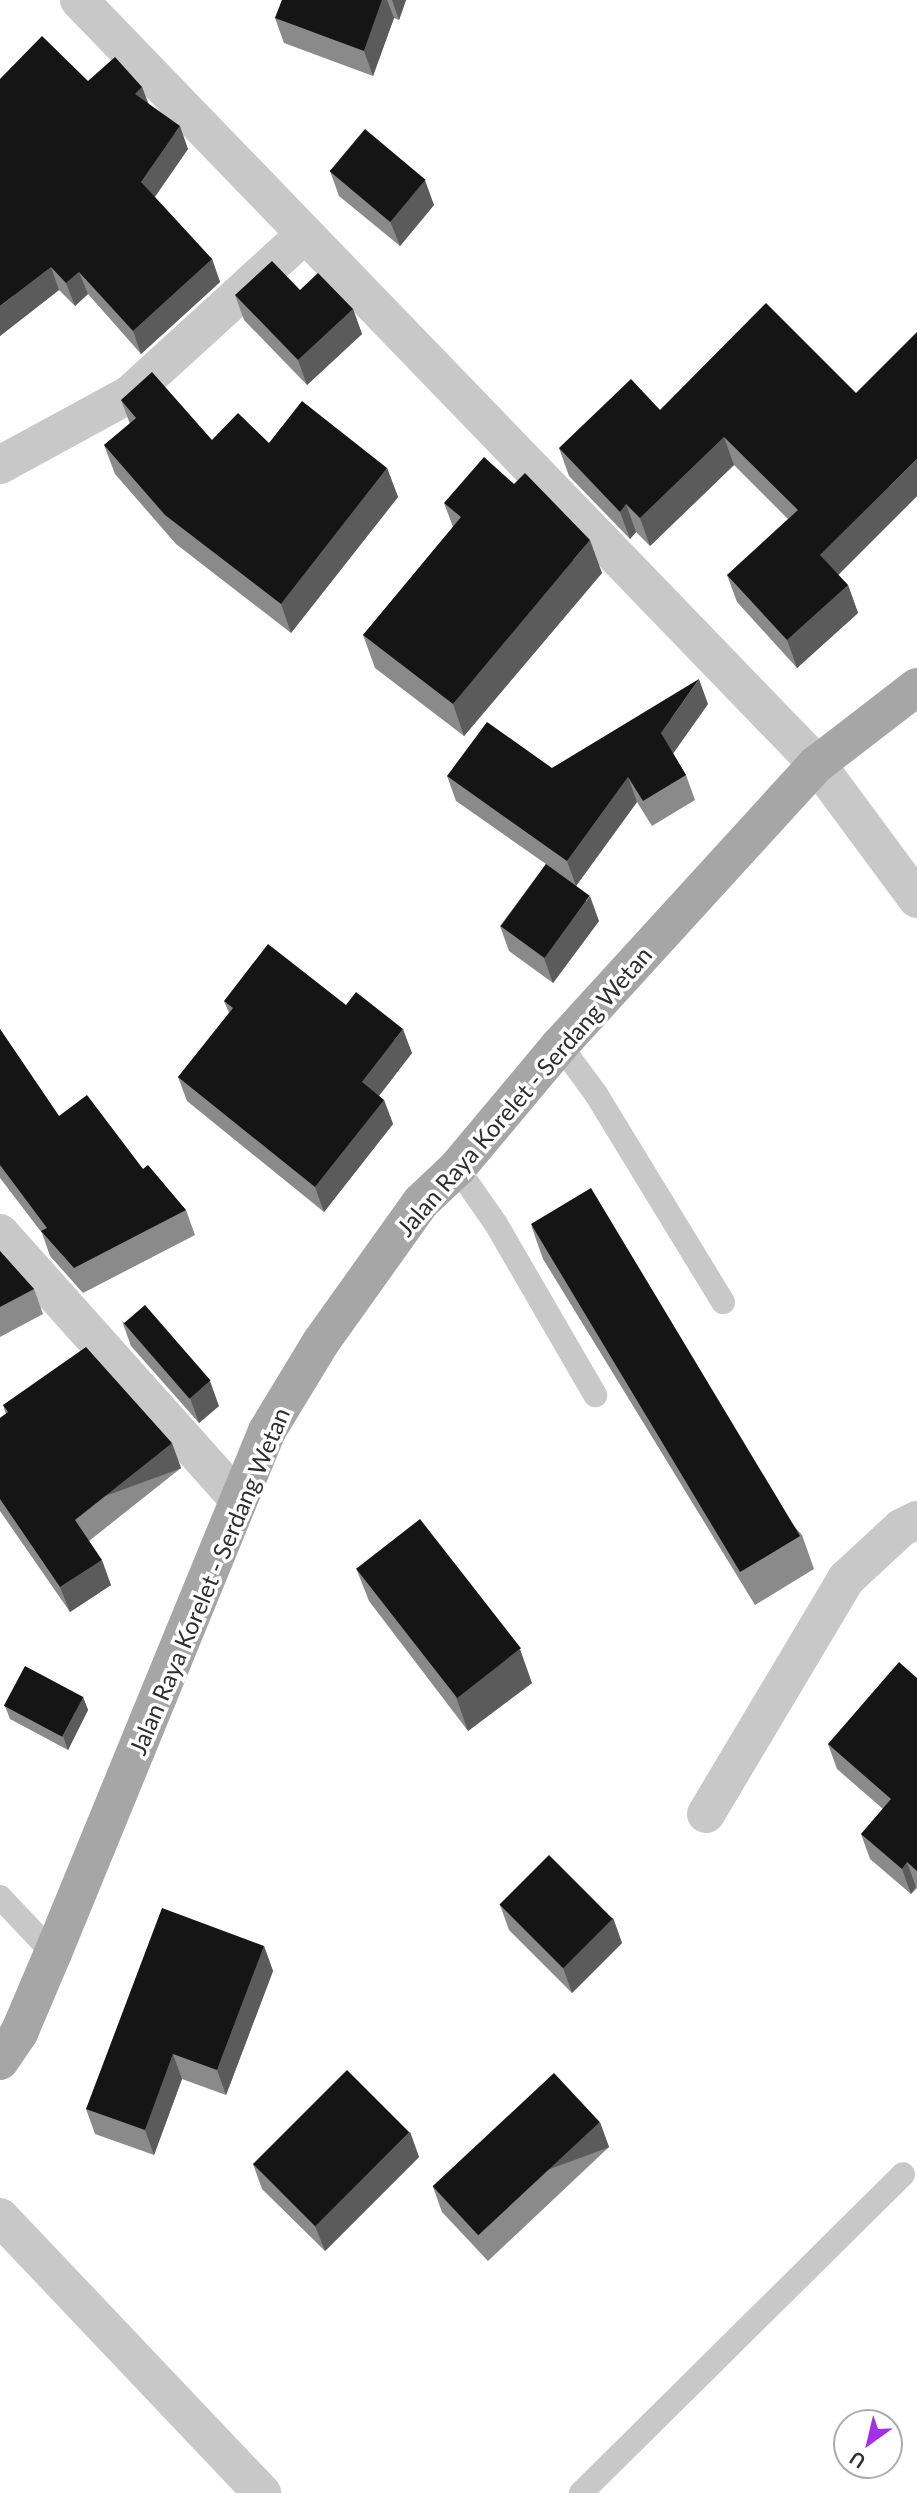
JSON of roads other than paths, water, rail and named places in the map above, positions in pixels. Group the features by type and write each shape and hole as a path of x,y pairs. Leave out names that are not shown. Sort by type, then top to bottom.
{"main road":[{"name":"Jalan Raya Korelet - Serdang Wetan","path":"0,2061 19,2034 267,1431 321,1342 421,1202 457,1168 559,1045 817,764 917,687"}],"street":[{"path":"79,0 303,236 817,764 917,899"},
{"path":"0,465 130,394 303,236"},
{"path":"0,1233 239,1500"},
{"path":"706,1814 846,1579 901,1528 917,1520"},
{"path":"0,2217 262,2493"}],"lane":[{"path":"559,1045 596,1094 723,1302"},
{"path":"457,1168 496,1224 594,1395"},
{"path":"0,1897 53,1953"},
{"path":"581,2493 903,2174"}]}
